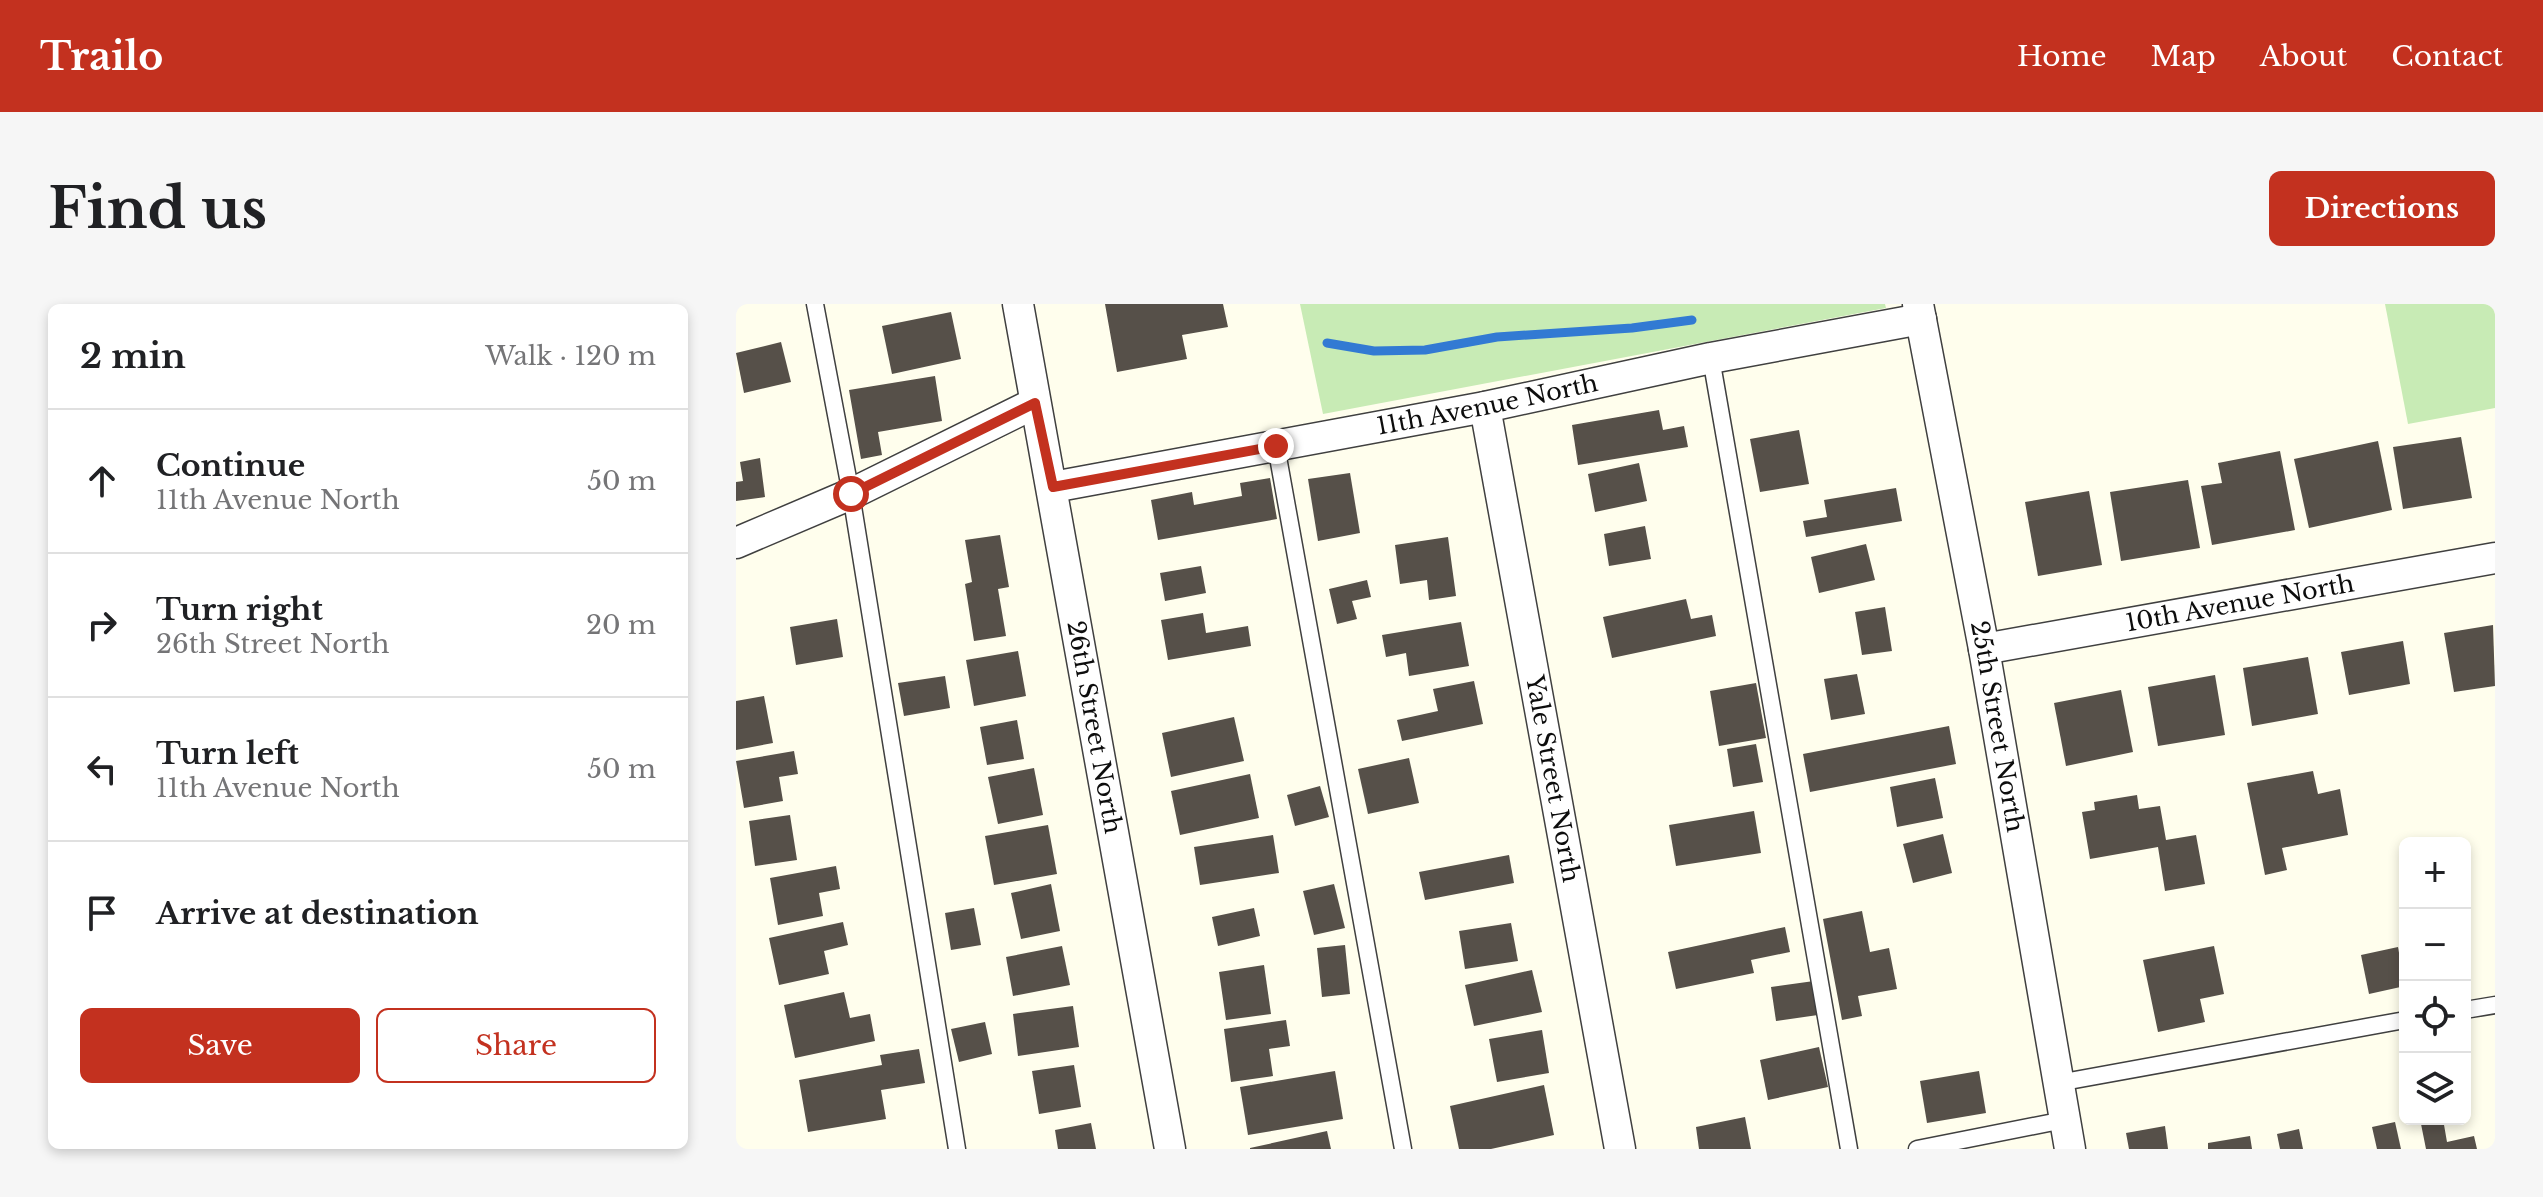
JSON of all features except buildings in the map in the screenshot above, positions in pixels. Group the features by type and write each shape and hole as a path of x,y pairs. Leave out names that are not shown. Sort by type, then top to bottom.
{"street":[{"name":"26th Street North","path":"1018,304 1170,1149"},
{"name":"11th Avenue North","path":"1053,487 1485,407 1919,312"},
{"name":"25th Street North","path":"1919,312 1984,649 2067,1134"},
{"path":"736,543 851,494 1035,403"},
{"name":"Yale Street North","path":"1485,407 1620,1149"},
{"name":"10th Avenue North","path":"1984,649 2495,558"}],"lane":[{"path":"815,304 851,494 957,1149"},
{"path":"1711,358 1849,1149"},
{"path":"1276,446 1403,1149"},
{"path":"2471,1009 2495,1005"},
{"path":"2058,1083 2399,1021"},
{"path":"1917,1149 2067,1134"}],"green space":[{"path":"1300,304 1885,304 1886,308 1323,414"},
{"path":"2385,304 2495,304 2495,408 2408,424"}],"waterway":[{"path":"1327,343 1374,351 1425,350 1497,337 1632,328 1692,320"}],"route":[{"path":"851,494 1035,403 1053,487 1276,446"}]}
